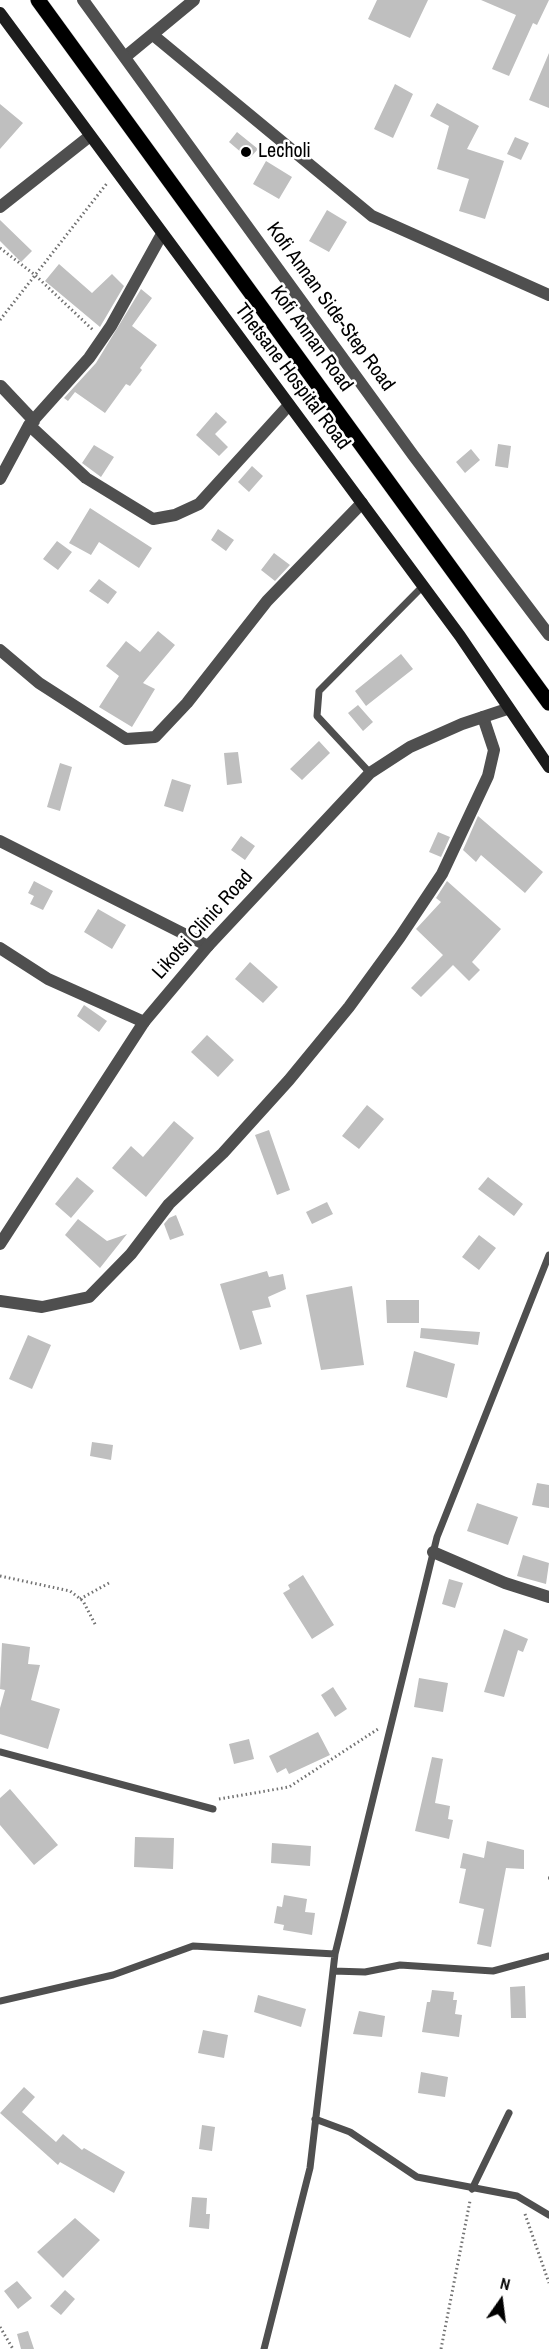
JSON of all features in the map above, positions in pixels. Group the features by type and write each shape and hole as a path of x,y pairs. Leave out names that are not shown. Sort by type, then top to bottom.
{"main road":[{"name":"Kofi Annan Road","path":"38,0 549,703"},
{"name":"Thetsane Hospital Road","path":"0,14 423,586 549,767"}],"street":[{"name":"Kofi Annan Side-Step Road","path":"83,0 414,455 549,634"},
{"path":"125,57 194,0"},
{"path":"153,35 372,216 549,294"},
{"path":"0,207 90,136"},
{"path":"0,479 32,423 102,339 162,234"},
{"path":"0,386 32,423 86,478 153,519 175,515 199,504 289,405"},
{"path":"0,650 39,683 126,740 154,737 187,703 267,601 362,504"},
{"name":"Likotsi Clinic Road","path":"0,1244 144,1022 208,946 370,774 410,747 507,709"},
{"path":"0,1301 42,1307 89,1297 131,1254 168,1204 224,1153 289,1080 368,981 442,874 488,776 494,750 483,717"},
{"path":"0,841 208,946"},
{"path":"0,948 48,979 144,1022"},
{"path":"433,1552 505,1583 549,1597"}],"lane":[{"path":"370,774 317,716 319,691 423,586"},
{"path":"264,2349 310,2168 335,1954 433,1552 549,1255"},
{"path":"0,1752 213,1809"},
{"path":"0,2001 113,1975 193,1946 335,1954"},
{"path":"333,1971 365,1972 400,1965 493,1971 549,1956"},
{"path":"472,2189 509,2113"},
{"path":"315,2119 350,2132 417,2177 517,2196 549,2215"}],"path":[{"path":"0,320 95,196 117,173"},
{"path":"0,248 35,275 102,339"},
{"path":"0,1576 70,1591 80,1599 96,1626"},
{"path":"80,1599 109,1583"},
{"path":"213,1809 214,1799 289,1787 377,1730 392,1727"},
{"path":"441,2349 472,2189"},
{"path":"517,2196 549,2283"},
{"path":"0,2326 13,2349"}],"building":[{"path":"377,0 428,0 410,38 368,19"},
{"path":"481,0 549,0 537,25 533,23 509,76 492,69 516,15"},
{"path":"549,53 549,108 529,100"},
{"path":"395,84 413,94 393,138 374,129"},
{"path":"437,103 479,126 467,149 504,161 485,219 459,211 469,179 437,169 449,126 430,116"},
{"path":"0,104 23,123 0,149"},
{"path":"237,132 258,149 249,159 229,142"},
{"path":"515,137 529,143 521,160 507,154"},
{"path":"266,161 292,177 279,199 253,184"},
{"path":"327,210 347,222 329,252 309,241"},
{"path":"0,220 32,251 21,262 0,241"},
{"path":"59,264 92,293 112,274 124,286 100,327 45,281"},
{"path":"141,289 152,298 132,326 157,345 140,368 142,370 130,386 126,384 105,413 75,392 68,401 64,398 96,363"},
{"path":"216,412 227,422 215,434 228,447 219,456 196,435"},
{"path":"498,444 511,446 508,468 495,466"},
{"path":"94,445 114,457 101,477 82,463"},
{"path":"471,449 480,460 465,473 456,462"},
{"path":"252,466 263,476 249,492 238,482"},
{"path":"90,508 152,548 139,568 99,542 91,555 69,543"},
{"path":"218,529 234,540 226,551 211,540"},
{"path":"57,541 72,552 58,570 43,559"},
{"path":"274,553 290,565 275,581 261,570"},
{"path":"99,579 117,592 108,604 89,591"},
{"path":"158,631 175,645 143,683 155,689 132,727 99,707 119,676 106,666 126,641 140,652"},
{"path":"401,654 413,669 366,706 355,691"},
{"path":"358,705 373,722 363,731 348,713"},
{"path":"319,741 330,753 302,780 290,769"},
{"path":"238,752 242,783 227,785 224,753"},
{"path":"60,763 72,767 60,811 47,807"},
{"path":"172,779 191,785 183,812 164,806"},
{"path":"478,816 543,872 525,893 481,855 476,862 463,850"},
{"path":"438,832 450,837 441,857 429,852"},
{"path":"241,836 255,846 245,860 231,850"},
{"path":"34,881 53,891 43,910 30,904 34,896 28,893"},
{"path":"447,881 501,929 472,962 480,970 469,981 453,965 421,997 411,988 443,955 416,929 441,902 436,898"},
{"path":"98,909 126,925 112,949 84,932"},
{"path":"250,962 278,987 263,1003 235,979"},
{"path":"84,1005 107,1021 99,1032 77,1016"},
{"path":"207,1035 234,1060 218,1077 191,1052"},
{"path":"367,1105 384,1119 359,1149 342,1136"},
{"path":"174,1121 194,1138 146,1197 112,1168 131,1146 143,1157"},
{"path":"269,1130 290,1190 277,1195 255,1135"},
{"path":"77,1177 94,1191 71,1218 55,1204"},
{"path":"488,1177 523,1204 514,1216 478,1189"},
{"path":"327,1202 333,1214 312,1224 306,1212"},
{"path":"176,1215 184,1235 170,1240 164,1224"},
{"path":"78,1219 107,1241 127,1234 100,1268 65,1235"},
{"path":"479,1235 496,1248 479,1270 462,1257"},
{"path":"267,1271 269,1277 283,1274 286,1289 268,1297 271,1307 252,1311 262,1344 240,1350 220,1284"},
{"path":"352,1286 364,1365 321,1370 306,1295"},
{"path":"386,1300 419,1300 419,1323 387,1323"},
{"path":"421,1328 480,1332 478,1345 420,1338"},
{"path":"28,1335 51,1345 32,1389 9,1379"},
{"path":"414,1351 455,1364 447,1398 406,1387"},
{"path":"92,1442 113,1445 111,1460 90,1456"},
{"path":"537,1483 549,1485 549,1508 532,1505"},
{"path":"477,1503 518,1517 508,1545 467,1531"},
{"path":"523,1555 549,1563 546,1584 517,1576"},
{"path":"303,1575 334,1625 312,1639 283,1593 290,1589 288,1585"},
{"path":"449,1579 463,1583 455,1608 442,1604"},
{"path":"504,1629 528,1639 523,1652 518,1650 504,1697 484,1692"},
{"path":"2,1643 30,1647 28,1664 40,1665 31,1700 60,1709 48,1749 0,1734 0,1708 5,1690 0,1689"},
{"path":"419,1678 448,1683 443,1712 414,1707"},
{"path":"333,1687 347,1709 335,1717 321,1695"},
{"path":"318,1732 330,1755 289,1774 286,1768 277,1773 269,1756"},
{"path":"249,1739 254,1759 234,1764 229,1744"},
{"path":"432,1757 443,1759 435,1803 450,1806 448,1819 453,1820 449,1839 415,1831"},
{"path":"10,1789 58,1845 34,1865 0,1825 0,1798"},
{"path":"135,1837 174,1838 173,1869 134,1867"},
{"path":"487,1841 524,1850 524,1869 506,1868 491,1947 477,1944 484,1909 459,1903 466,1869 460,1868 463,1853 484,1858"},
{"path":"272,1843 311,1846 310,1866 271,1863"},
{"path":"284,1895 307,1899 305,1912 315,1913 312,1935 283,1930 284,1925 274,1923 277,1906 282,1907"},
{"path":"525,1986 526,2018 511,2018 510,1987"},
{"path":"432,1990 454,1992 453,2000 457,2000 455,2014 462,2015 459,2037 422,2032 427,2002 430,2002"},
{"path":"258,1995 306,2009 301,2027 254,2012"},
{"path":"359,2011 385,2016 382,2037 353,2034"},
{"path":"203,2030 228,2035 224,2058 198,2053"},
{"path":"421,2072 448,2077 445,2097 418,2093"},
{"path":"24,2087 35,2097 22,2112 56,2142 63,2134 82,2150 84,2148 125,2172 114,2193 60,2162 58,2165 0,2113"},
{"path":"202,2125 215,2127 212,2151 199,2149"},
{"path":"192,2197 207,2198 206,2214 210,2214 209,2229 189,2227"},
{"path":"75,2218 100,2240 63,2278 37,2252"},
{"path":"17,2281 32,2298 18,2309 4,2291"},
{"path":"65,2290 75,2299 61,2315 50,2306"},
{"path":"28,2331 34,2349 21,2349 17,2334"}],"place":[{"name":"Lecholi","path":"246,152"}]}
